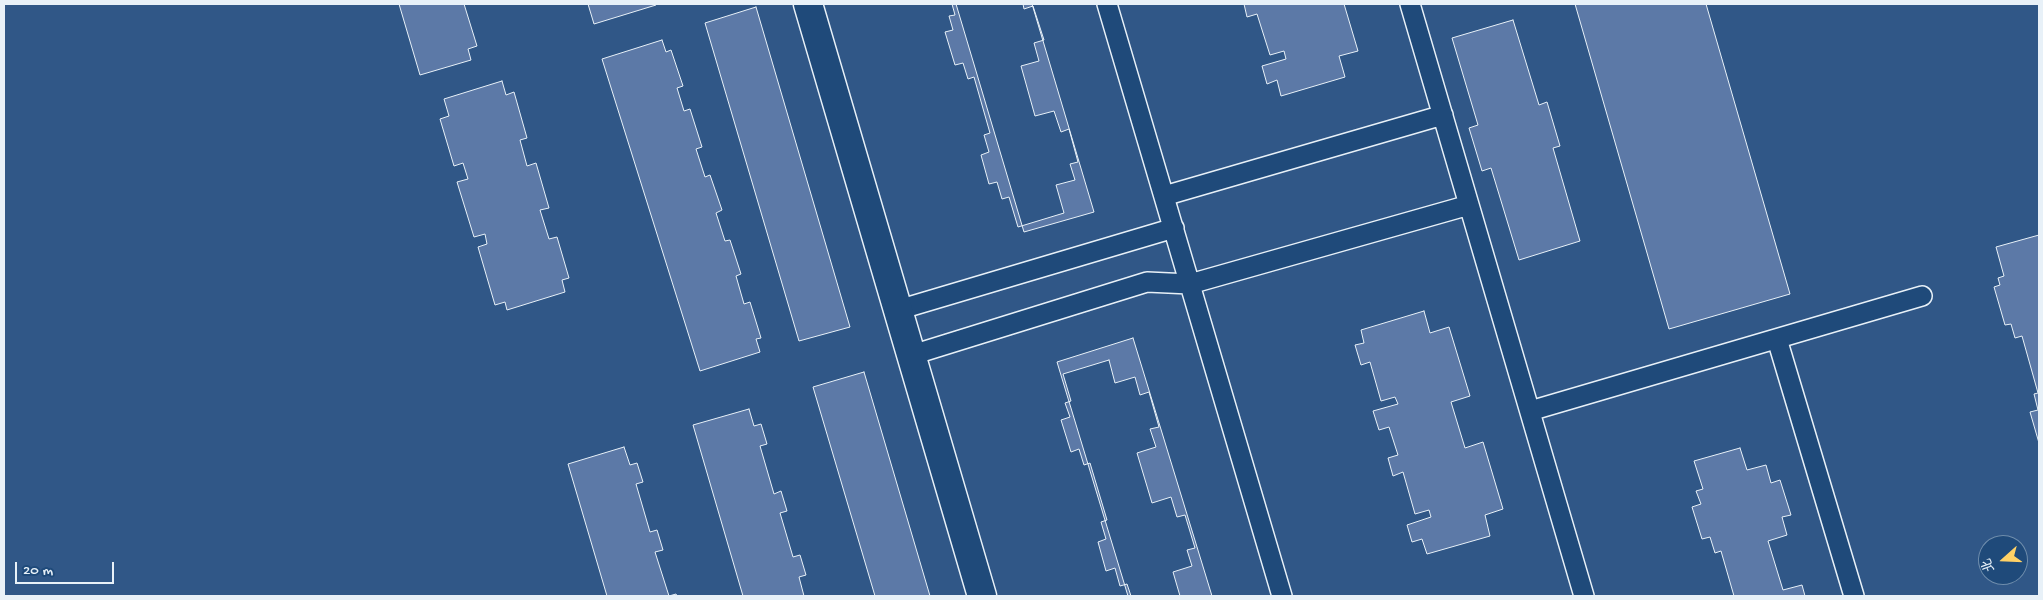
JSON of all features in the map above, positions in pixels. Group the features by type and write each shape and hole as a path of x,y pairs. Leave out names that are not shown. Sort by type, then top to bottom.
{"street":[{"path":"808,4 982,596"}],"lane":[{"path":"1107,4 1282,596"},
{"path":"1410,4 1584,596"},
{"path":"1164,196 1442,115"},
{"path":"912,356 1147,282 1190,284 1469,206"},
{"path":"898,310 1174,228"},
{"path":"1530,412 1922,296"},
{"path":"1777,339 1854,596"}],"building":[{"path":"399,4 464,4 477,46 468,49 471,60 420,75"},
{"path":"588,4 656,4 656,5 594,24"},
{"path":"952,4 1023,4 1024,9 1033,6 1044,40 1034,43 1039,61 1021,66 1035,116 1054,111 1061,132 1069,129 1078,162 1070,164 1075,180 1056,185 1064,213 1018,227 1009,197 1002,199 997,182 989,184 981,155 989,152 984,135 990,133 974,77 968,79 963,63 955,65 945,32 953,30 949,16 955,15"},
{"path":"956,4 1032,4 1094,212 1024,232"},
{"path":"1244,4 1344,4 1358,51 1339,56 1345,77 1281,96 1277,80 1267,84 1262,66 1286,59 1284,51 1270,55 1257,14 1247,17"},
{"path":"1575,4 1706,4 1790,294 1669,329"},
{"path":"756,7 850,327 799,341 705,23"},
{"path":"1513,20 1539,105 1547,102 1560,146 1553,148 1580,241 1519,260 1491,168 1482,171 1469,128 1478,125 1452,38"},
{"path":"662,40 666,52 671,50 683,86 677,88 684,111 690,109 702,147 696,149 705,177 710,175 722,210 716,213 725,241 730,240 741,274 736,276 744,304 750,302 761,338 756,339 760,352 700,371 602,59"},
{"path":"502,81 506,95 514,92 527,138 520,140 527,166 536,163 549,208 540,210 549,239 557,237 569,278 562,280 565,292 507,310 505,302 495,305 478,247 487,244 485,234 474,237 457,182 468,179 463,163 454,166 440,119 449,116 444,99"},
{"path":"2039,235 2039,443 2030,412 2038,410 2034,394 2038,393 2022,336 2015,338 2011,324 2005,325 1994,287 2000,285 1998,278 2004,276 1996,247"},
{"path":"1424,311 1430,333 1449,327 1470,396 1451,402 1465,448 1483,442 1503,509 1485,515 1490,536 1427,554 1422,539 1412,542 1407,525 1431,517 1429,510 1415,514 1403,472 1393,476 1388,458 1398,455 1389,427 1379,430 1373,411 1398,404 1395,397 1381,401 1370,362 1361,365 1355,345 1364,343 1361,330"},
{"path":"1133,338 1212,596 1128,596 1057,362"},
{"path":"1109,360 1115,383 1135,377 1140,395 1149,392 1159,427 1150,429 1156,447 1137,453 1152,503 1171,497 1177,517 1185,515 1195,548 1187,550 1192,566 1173,572 1180,596 1131,596 1127,584 1120,586 1115,568 1106,571 1098,542 1106,539 1101,522 1107,520 1090,463 1084,465 1079,449 1071,452 1061,420 1070,417 1065,403 1071,401 1063,374"},
{"path":"864,372 930,596 875,596 813,387"},
{"path":"749,409 754,426 761,424 767,444 760,446 774,494 781,491 787,511 780,513 793,557 800,555 806,575 799,577 804,596 743,596 693,425"},
{"path":"624,447 630,465 637,463 643,482 636,484 650,532 657,530 663,550 655,552 669,596 607,596 568,464"},
{"path":"1740,448 1747,470 1766,465 1771,483 1780,480 1791,515 1782,517 1787,535 1768,541 1783,590 1802,585 1805,596 1734,596 1721,551 1715,553 1710,537 1702,539 1692,507 1701,504 1696,491 1703,489 1694,461"}]}
